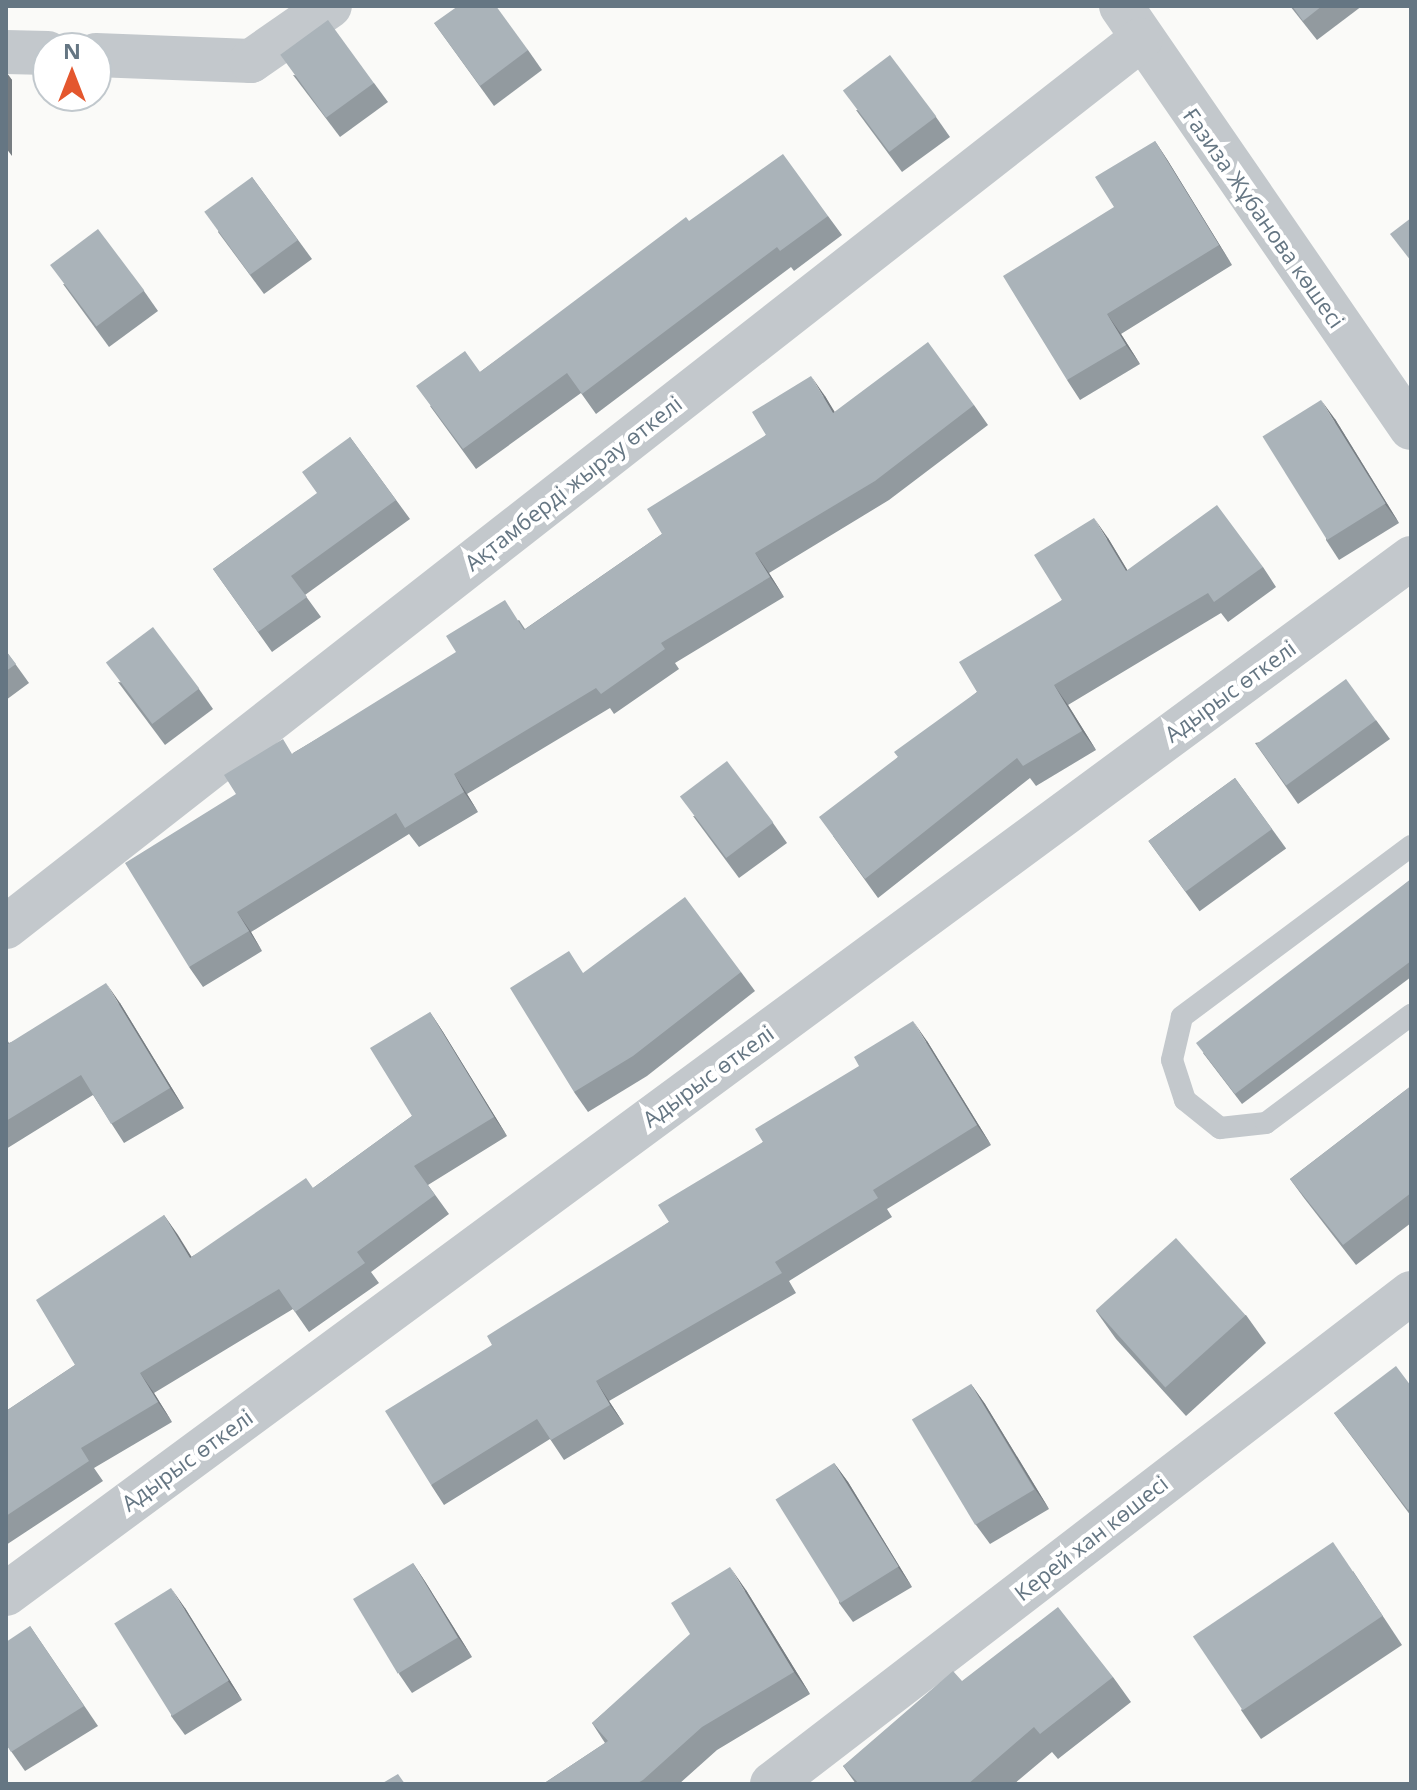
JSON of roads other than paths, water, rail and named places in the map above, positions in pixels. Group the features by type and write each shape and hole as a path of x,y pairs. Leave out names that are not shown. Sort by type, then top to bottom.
{"street":[{"path":"112,56 251,61 330,6"},
{"name":"Ғазиза Жұбанова көшесі","path":"1130,23 1411,428"},
{"name":"Ақтамберді жырау өткелі","path":"6,927 1130,23"},
{"path":"6,52 32,53"},
{"name":"Адырыс өткелі","path":"6,1594 1411,558"},
{"name":"Керей хан көшесі","path":"772,1784 1411,1293"}],"lane":[{"path":"1411,846 1182,1017 1172,1060 1185,1100 1220,1128 1266,1123 1411,1015"}]}
